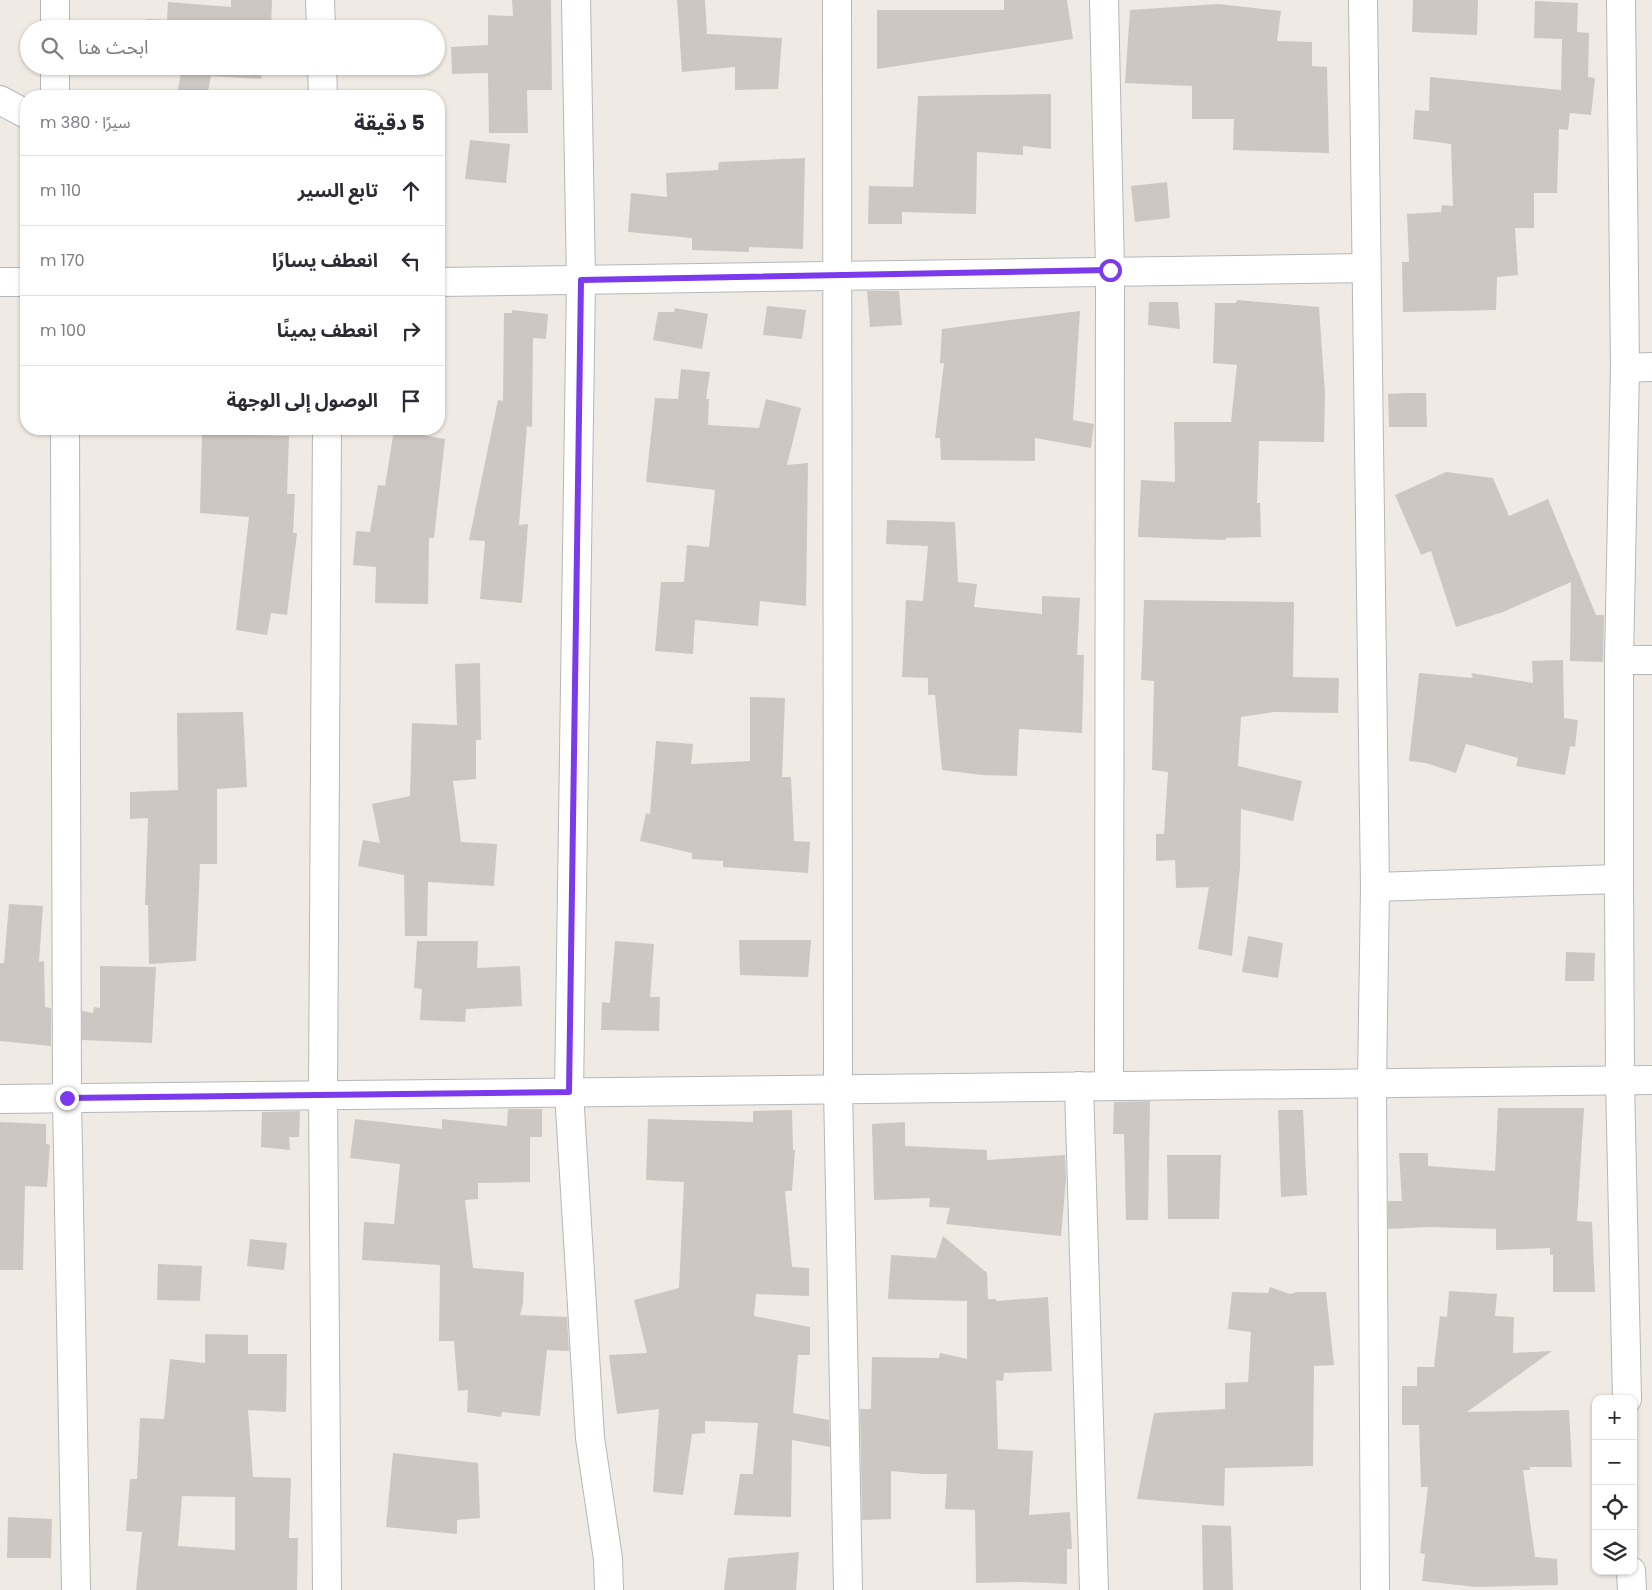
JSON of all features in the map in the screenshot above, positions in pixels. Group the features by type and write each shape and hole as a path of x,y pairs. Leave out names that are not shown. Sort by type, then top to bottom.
{"street":[{"path":"55,0 55,20"},
{"path":"320,0 321,20"},
{"path":"576,0 581,280 569,1092 590,1438 608,1560 609,1590"},
{"path":"837,0 838,1089 848,1590"},
{"path":"1104,0 1110,270 1109,1086"},
{"path":"1363,0 1365,268 1375,887 1372,1083 1376,1590"},
{"path":"1621,0 1625,368 1619,660 1619,879 1620,1080 1627,1395"},
{"path":"55,75 55,90"},
{"path":"322,75 323,90"},
{"path":"0,100 20,111"},
{"path":"445,282 836,274 1365,268"},
{"path":"0,282 20,282"},
{"path":"1625,368 1652,367"},
{"path":"65,435 67,1098 76,1590"},
{"path":"327,435 323,1095 327,1590"},
{"path":"1619,660 1652,660"},
{"path":"1375,887 1619,879"},
{"path":"0,1099 1652,1080"},
{"path":"1079,1086 1094,1590"},
{"path":"1631,1575 1632,1590"}],"building":[{"path":"231,0 272,0 271,20 167,20 168,2 231,7"},
{"path":"512,0 551,0 552,90 527,90 528,133 489,133 488,73 452,74 451,47 488,45 488,15 513,16"},
{"path":"677,0 705,0 707,34 782,38 778,89 735,90 735,67 682,72"},
{"path":"1004,0 1067,0 1073,39 877,69 877,10 1004,10"},
{"path":"1413,0 1478,0 1477,35 1412,32"},
{"path":"1535,1 1578,3 1577,32 1589,33 1588,77 1595,78 1591,115 1570,113 1568,130 1559,129 1557,193 1534,193 1534,228 1515,228 1518,275 1497,277 1496,310 1403,312 1402,262 1409,262 1407,214 1441,212 1442,205 1453,206 1451,144 1413,139 1415,110 1429,111 1430,77 1561,90 1562,39 1534,38"},
{"path":"1218,4 1281,11 1277,41 1312,42 1312,66 1327,67 1329,153 1233,150 1234,119 1192,119 1192,86 1125,83 1130,10"},
{"path":"180,75 261,75 261,79 211,76 208,90 178,90"},
{"path":"1051,94 1051,149 1023,146 1023,155 977,152 976,214 902,212 902,224 868,224 869,186 913,187 918,96"},
{"path":"470,140 510,144 506,183 465,179"},
{"path":"805,158 803,249 749,247 749,252 692,250 692,238 628,232 631,193 667,197 666,173 718,170 719,162"},
{"path":"1167,182 1170,218 1135,222 1131,186"},
{"path":"867,291 899,291 902,325 870,327"},
{"path":"1237,300 1319,307 1325,394 1324,442 1259,441 1257,503 1260,503 1261,537 1226,538 1225,540 1138,537 1141,480 1175,482 1174,422 1231,422 1237,365 1213,363 1215,303 1236,303"},
{"path":"1149,302 1178,302 1180,329 1148,325"},
{"path":"767,306 806,310 802,339 763,335"},
{"path":"675,308 708,314 702,349 653,340 658,312 674,312"},
{"path":"512,310 548,314 546,339 533,338 532,427 527,426 519,525 528,524 522,603 480,599 485,541 469,540 498,400 503,401 504,313 512,313"},
{"path":"1080,311 1073,420 1094,424 1091,448 1035,438 1035,461 941,460 940,438 935,438 944,363 940,363 942,329"},
{"path":"681,369 710,372 706,399 709,399 708,425 759,428 766,399 801,408 787,465 808,463 806,606 760,601 758,626 695,620 693,654 655,651 661,582 684,582 687,545 709,547 715,490 646,482 655,398 678,399"},
{"path":"1426,393 1427,427 1389,427 1388,394"},
{"path":"202,435 289,436 287,494 295,494 293,533 297,533 287,615 271,613 267,635 236,630 249,517 200,513"},
{"path":"393,435 422,435 445,439 434,538 429,538 428,604 375,603 376,567 353,565 356,531 370,532 378,485 385,486"},
{"path":"1446,472 1493,478 1509,516 1548,499 1596,615 1604,615 1603,662 1570,661 1571,582 1503,612 1456,627 1431,551 1421,555 1395,495"},
{"path":"887,520 955,522 958,582 977,584 974,607 1042,614 1042,596 1080,598 1077,655 1084,655 1082,733 1019,729 1017,776 982,775 942,770 935,695 928,695 928,678 902,677 906,600 923,601 928,546 886,544"},
{"path":"1144,600 1294,602 1293,677 1339,678 1338,713 1273,712 1241,717 1238,766 1302,781 1293,821 1241,809 1240,867 1232,956 1198,949 1209,887 1176,888 1175,860 1156,861 1156,834 1164,834 1168,772 1152,770 1154,681 1141,680"},
{"path":"1563,660 1564,718 1578,720 1575,747 1570,746 1565,775 1516,766 1518,758 1466,744 1456,773 1426,763 1409,761 1419,673 1473,678 1471,673 1533,683 1532,661"},
{"path":"480,663 481,740 476,740 476,779 453,781 461,842 497,844 494,886 428,882 427,936 405,936 404,875 358,866 363,840 380,843 372,804 410,796 412,723 457,725 455,664"},
{"path":"750,697 785,698 782,777 791,777 794,841 810,842 808,873 723,867 723,861 692,859 692,853 640,841 646,813 650,814 656,741 693,744 691,764 750,761"},
{"path":"243,712 247,787 217,789 217,864 200,864 196,961 149,964 148,905 145,905 148,818 130,819 130,792 178,790 177,713"},
{"path":"9,904 43,906 39,962 44,961 45,1007 51,1008 51,1046 0,1041 0,963 4,963"},
{"path":"1248,936 1283,943 1278,978 1242,972"},
{"path":"739,940 811,940 808,977 740,975"},
{"path":"417,941 478,941 477,968 520,966 522,1006 466,1009 465,1022 420,1020 422,989 414,988"},
{"path":"615,941 654,944 650,997 660,997 659,1031 601,1030 602,1002 610,1003"},
{"path":"1566,952 1595,953 1594,981 1565,981"},
{"path":"100,966 156,967 152,1043 82,1040 82,1011 93,1013 94,1007 100,1008"},
{"path":"1150,1101 1148,1220 1126,1220 1124,1134 1113,1134 1114,1102"},
{"path":"1498,1108 1584,1108 1577,1221 1592,1222 1595,1292 1553,1292 1553,1255 1550,1255 1550,1248 1496,1250 1496,1229 1429,1227 1388,1229 1388,1201 1402,1201 1399,1153 1428,1153 1428,1166 1495,1171"},
{"path":"508,1109 542,1109 542,1137 530,1137 530,1182 478,1183 478,1199 465,1200 473,1268 524,1272 523,1303 520,1315 567,1317 569,1351 547,1350 540,1416 502,1412 501,1417 467,1412 468,1390 458,1391 454,1341 439,1341 440,1265 362,1260 364,1222 394,1224 400,1164 350,1158 355,1119 442,1129 442,1119 507,1126"},
{"path":"792,1110 793,1150 795,1150 792,1191 785,1191 792,1267 809,1268 809,1296 756,1294 754,1316 810,1327 810,1355 798,1355 793,1413 829,1420 830,1447 792,1440 791,1517 734,1515 740,1474 753,1474 758,1423 705,1421 705,1433 692,1434 683,1495 653,1492 659,1409 617,1414 609,1355 647,1353 634,1300 679,1288 684,1182 646,1180 648,1119 753,1122 753,1111"},
{"path":"1278,1110 1303,1110 1307,1195 1281,1197"},
{"path":"300,1111 299,1137 289,1137 290,1150 261,1147 262,1112"},
{"path":"0,1122 46,1124 46,1144 50,1145 47,1187 25,1186 23,1270 0,1270"},
{"path":"905,1122 905,1146 987,1150 987,1160 1065,1155 1066,1179 1061,1236 946,1224 950,1208 929,1207 930,1198 874,1200 872,1124"},
{"path":"1167,1155 1221,1155 1219,1219 1168,1219"},
{"path":"943,1236 987,1273 988,1299 996,1299 996,1301 1048,1297 1052,1371 1004,1373 1003,1381 996,1380 998,1449 1033,1451 1029,1515 1070,1512 1072,1549 1067,1549 1067,1584 1023,1582 976,1583 975,1510 945,1509 947,1474 891,1471 891,1519 862,1520 860,1409 871,1409 872,1357 939,1358 940,1353 967,1359 967,1301 888,1299 891,1255 936,1258"},
{"path":"250,1239 287,1243 284,1270 247,1266"},
{"path":"158,1264 202,1266 200,1301 157,1300"},
{"path":"1270,1287 1290,1294 1297,1292 1326,1292 1334,1365 1314,1366 1313,1466 1225,1468 1224,1506 1137,1499 1154,1413 1225,1409 1225,1383 1248,1382 1251,1332 1228,1329 1232,1292 1268,1293"},
{"path":"1449,1291 1497,1294 1495,1316 1514,1317 1513,1353 1552,1351 1467,1412 1569,1410 1572,1467 1530,1467 1530,1470 1523,1470 1535,1557 1557,1559 1558,1585 1476,1587 1422,1581 1425,1554 1420,1553 1428,1487 1421,1487 1419,1425 1402,1425 1402,1386 1417,1386 1417,1367 1434,1367 1440,1316 1447,1317"},
{"path":"205,1334 248,1335 248,1354 287,1354 286,1412 248,1410 253,1477 291,1478 289,1538 298,1538 297,1590 136,1590 142,1532 126,1531 130,1479 137,1479 140,1418 164,1419 170,1359 205,1363","holes":["182,1496 235,1497 235,1550 178,1546"]},
{"path":"393,1453 478,1463 480,1518 457,1520 457,1534 386,1527"},
{"path":"8,1517 52,1519 51,1558 7,1558"},
{"path":"1202,1525 1231,1526 1233,1590 1203,1590"},
{"path":"799,1552 796,1590 724,1590 728,1558"}],"route":[{"path":"67,1098 569,1092 581,280 1110,270"}]}
